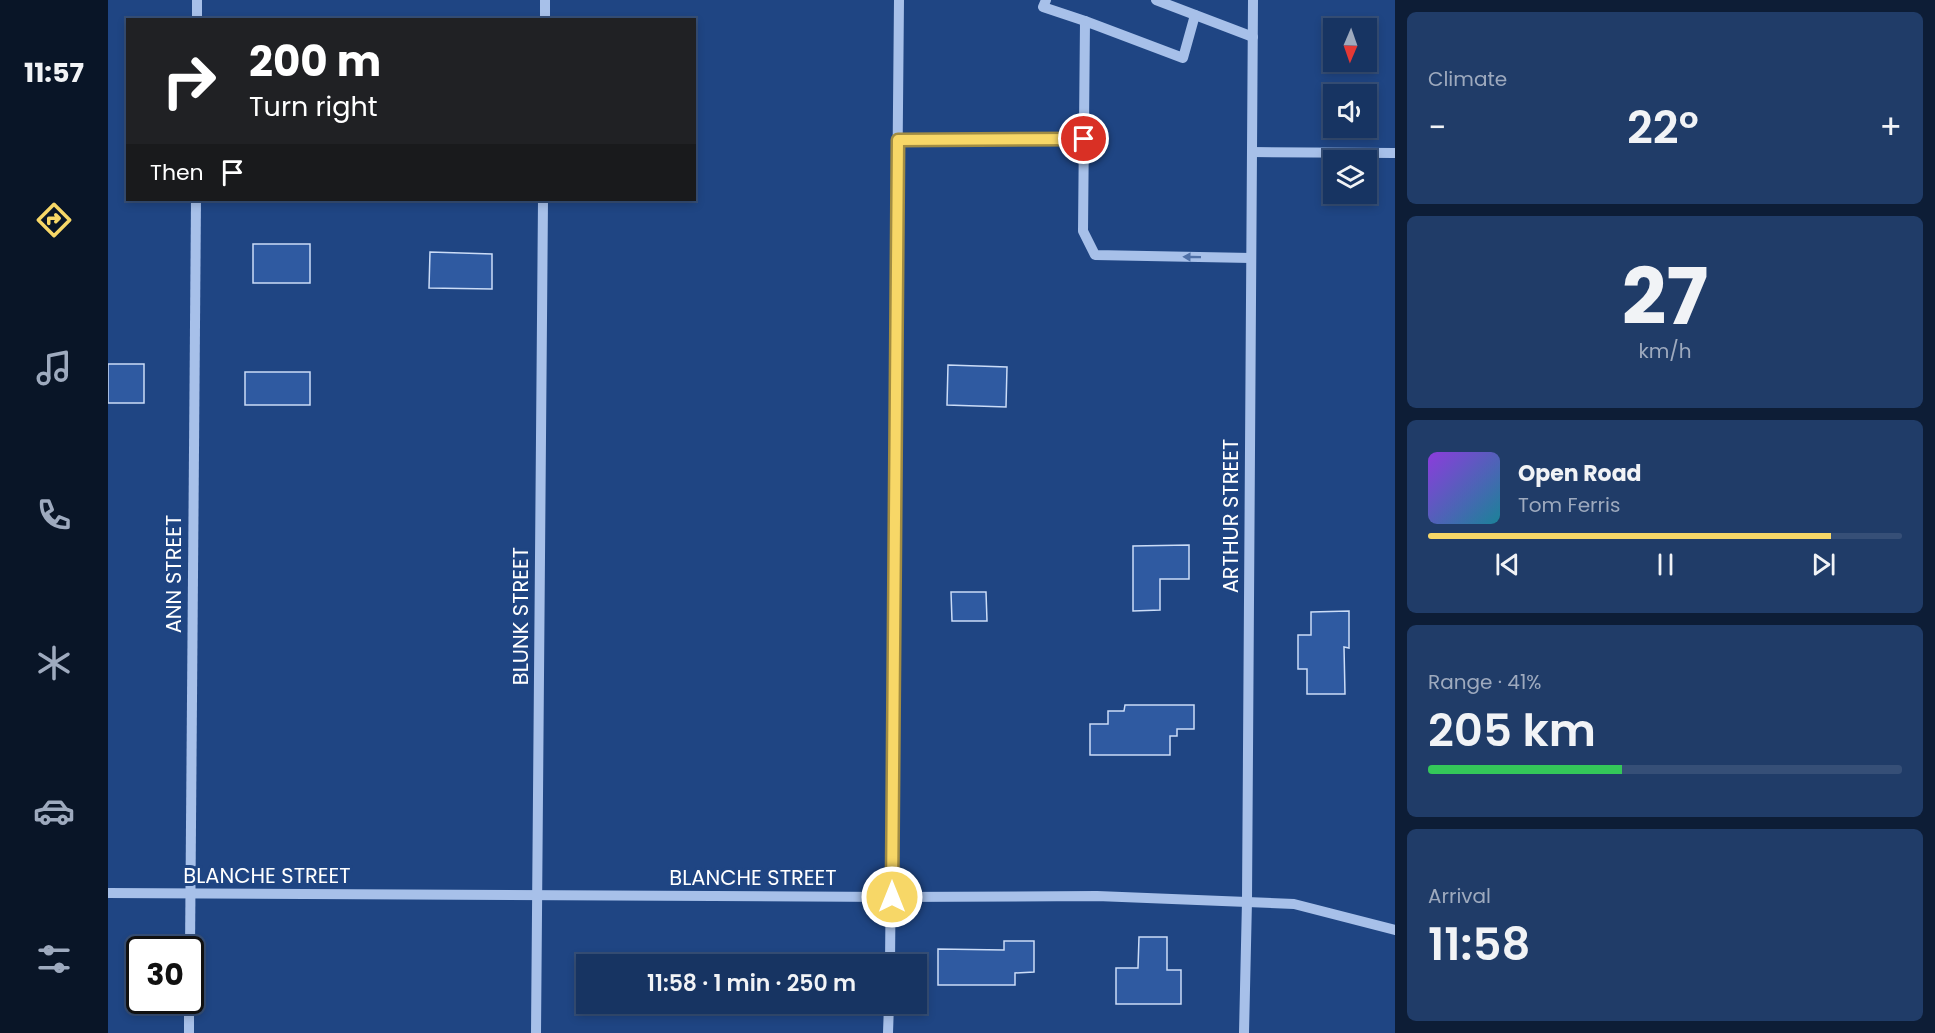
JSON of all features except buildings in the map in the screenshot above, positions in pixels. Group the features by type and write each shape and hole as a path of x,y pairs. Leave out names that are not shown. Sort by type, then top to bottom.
{"street":[{"path":"197,0 197,18"},
{"path":"545,0 545,18"},
{"path":"890,954 899,0"},
{"path":"1046,0 1043,7 1183,58 1195,15"},
{"path":"1156,0 1253,37"},
{"name":"ARTHUR STREET","path":"1244,1033 1253,0"},
{"path":"1085,21 1083,231 1095,255 1251,258"},
{"path":"898,140 1084,139"},
{"path":"1252,152 1395,153"},
{"name":"ANN STREET","path":"190,936 195,201"},
{"name":"BLUNK STREET","path":"537,1033 543,201"},
{"name":"BLANCHE STREET","path":"108,893 1097,896 1294,904 1395,930"},
{"path":"189,1014 189,1033"},
{"path":"888,1033 889,1014"}],"route":[{"path":"892,897 898,140 1084,139"}]}
